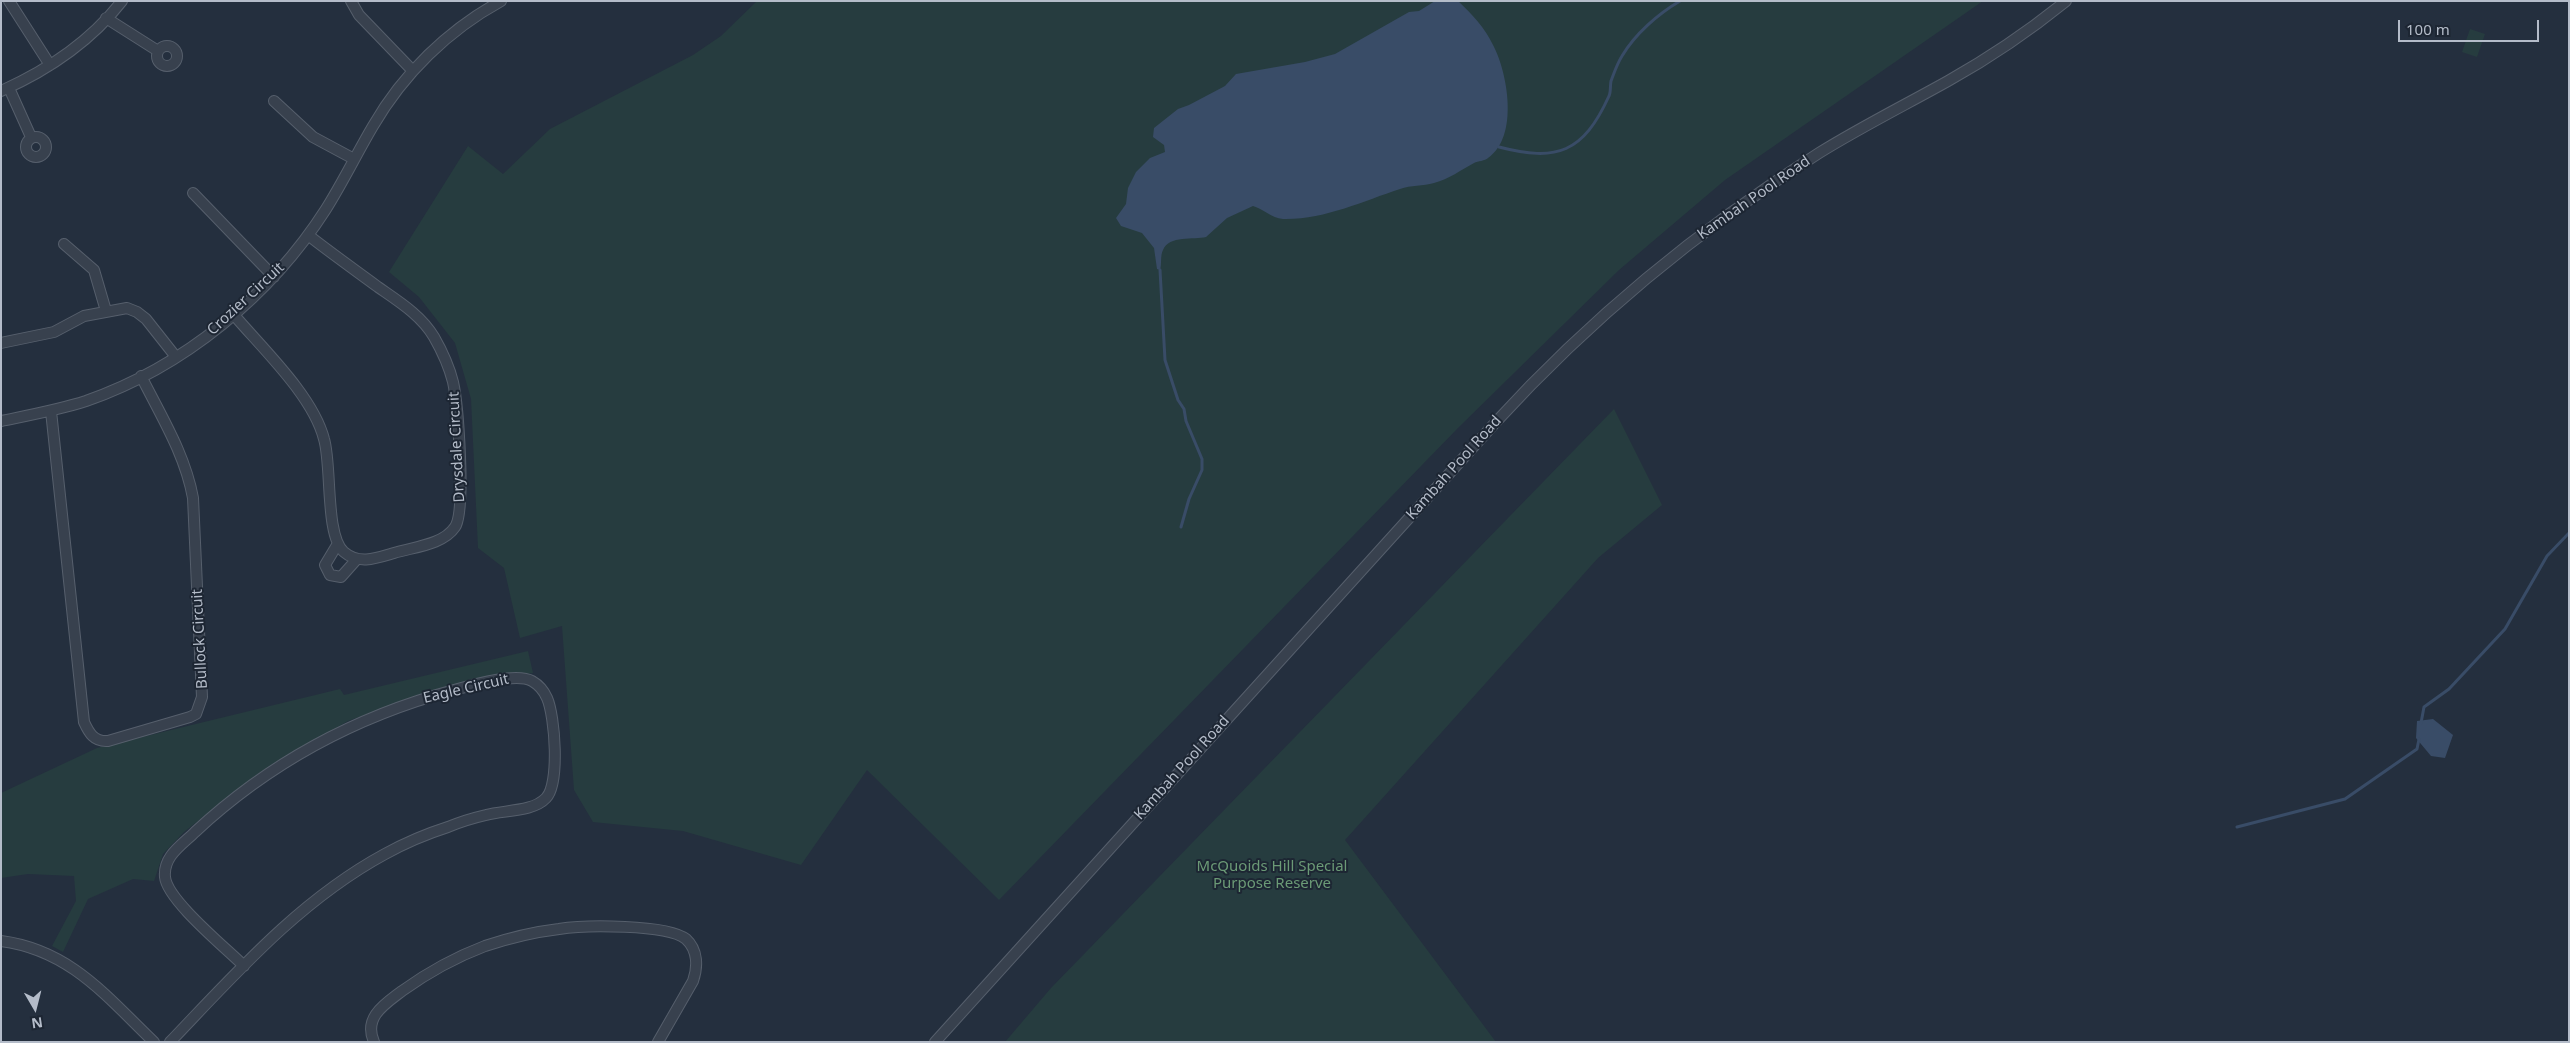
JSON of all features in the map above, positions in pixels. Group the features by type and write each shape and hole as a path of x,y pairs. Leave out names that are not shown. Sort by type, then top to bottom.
{"street":[{"path":"9,1 50,64"},
{"path":"31,137 5,90 50,64 106,18 122,1"},
{"path":"351,1 359,14 413,72"},
{"name":"Crozier Circuit","path":"1,421 51,411 85,401 141,376 176,357 234,315 274,277 308,235 327,208 391,98 413,72 448,37 490,4 501,1"},
{"name":"Kambah Pool Road","path":"935,1042 1495,423 1586,330 1672,257 1732,211 1822,152 1980,62 2066,1"},
{"path":"106,18 158,51"},
{"path":"274,101 313,137 354,159"},
{"path":"193,193 274,277"},
{"name":"Drysdale Circuit","path":"308,235 419,319 432,334 443,353 453,383 461,508 457,524 442,539 374,558 357,559"},
{"path":"64,244 94,270 106,311"},
{"path":"1,343 54,332 75,320 122,308 137,312 146,319 176,357"},
{"path":"234,315 299,392 316,418 329,459 332,529 338,545 344,552 357,559 341,577 330,575 325,565 338,545"},
{"name":"Bullock Circuit","path":"51,411 84,722 89,733 97,740 108,741 190,717 196,714 202,697 193,498 190,480 180,454 141,376"},
{"name":"Eagle Circuit","path":"170,1042 299,912 370,862 447,827 487,815 533,806 546,798 552,789 556,772 550,707 540,687 522,677 490,682 420,699 361,722 290,760 249,787 180,846 166,863 164,872 169,891 244,966"},
{"path":"374,1042 371,1023 379,1008 414,982 448,962 484,947 520,936 558,929 596,926 634,928 676,934 687,941 693,948 696,965 693,981 658,1042"},
{"path":"1,941 30,946 53,955 74,967 154,1042"}],"green space":[{"path":"757,1 1983,1 1725,180 1619,270 1458,428 999,900 867,770 801,865 683,831 593,822 574,790 562,626 520,638 504,568 478,548 471,399 455,343 419,297 389,272 468,146 503,174 550,129 693,55 721,36"},
{"path":"2470,29 2485,34 2477,57 2462,52"},
{"name":"McQuoids Hill Special Purpose Reserve","path":"1614,409 1662,505 1598,558 1345,840 1496,1042 1005,1042 1051,988"},
{"path":"528,651 533,673 446,686 348,721 258,774 184,832 163,854 154,881 133,879 88,899 63,952 52,946 76,901 74,876 28,874 1,878 1,793 97,748 340,689 344,695"}],"water":[{"path":"1435,1 1458,1 1473,16 1490,39 1503,72 1508,104 1507,120 1504,135 1498,148 1487,159 1474,163 1439,181 1404,188 1328,213 1283,219 1253,206 1227,218 1206,237 1176,240 1166,245 1162,252 1160,270 1157,269 1154,248 1142,233 1121,226 1116,218 1126,204 1128,188 1136,172 1150,158 1165,152 1164,145 1153,137 1154,128 1178,109 1225,86 1236,74 1305,62 1335,54 1409,12 1419,11"},
{"path":"2433,719 2453,735 2445,758 2431,756 2416,738 2417,721"}],"waterway":[{"path":"1499,147 1537,153 1552,152 1566,148 1578,141 1589,130 1599,115 1610,94 1611,81 1616,68 1627,48 1648,25 1680,1"},
{"path":"1160,270 1165,360 1178,400 1184,409 1186,421 1202,459 1202,470 1189,499 1181,527"},
{"path":"2421,723 2424,707 2449,689 2505,629 2547,556 2569,533"},
{"path":"2237,827 2345,799 2417,749 2419,739"}]}
